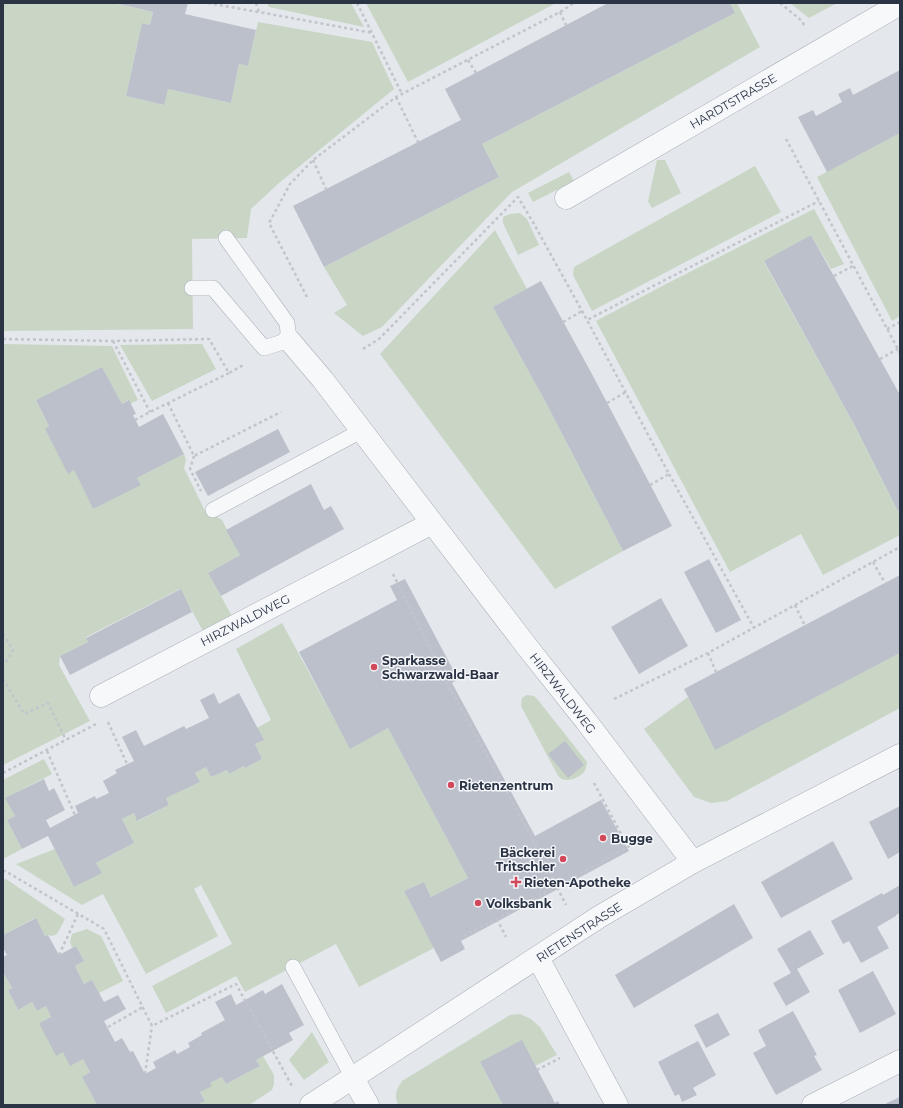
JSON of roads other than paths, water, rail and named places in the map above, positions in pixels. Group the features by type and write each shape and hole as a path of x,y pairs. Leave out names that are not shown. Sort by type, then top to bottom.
{"street":[{"name":"HARDTSTRASSE","path":"566,198 900,4"},
{"name":"HIRZWALDWEG","path":"289,340 322,380 586,721 693,862"},
{"name":"HIRZWALDWEG","path":"101,696 432,523"},
{"name":"RIETENSTRASSE","path":"312,1105 538,958 598,917 693,862 900,755"},
{"path":"538,958 617,1105"},
{"path":"813,1105 900,1061"},
{"path":"353,1078 368,1105"}],"lane":[{"path":"192,288 213,288 264,348 289,340 287,323 226,238"},
{"path":"213,510 361,431"},
{"path":"293,966 353,1078"}],"place":[{"name":"Sparkasse Schwarzwald-Baar","path":"374,667"},
{"name":"Rietenzentrum","path":"451,785"},
{"name":"Bugge","path":"603,838"},
{"name":"Bäckerei Tritschler","path":"563,859"},
{"name":"Rieten-Apotheke","path":"516,882"},
{"name":"Volksbank","path":"478,903"}]}
